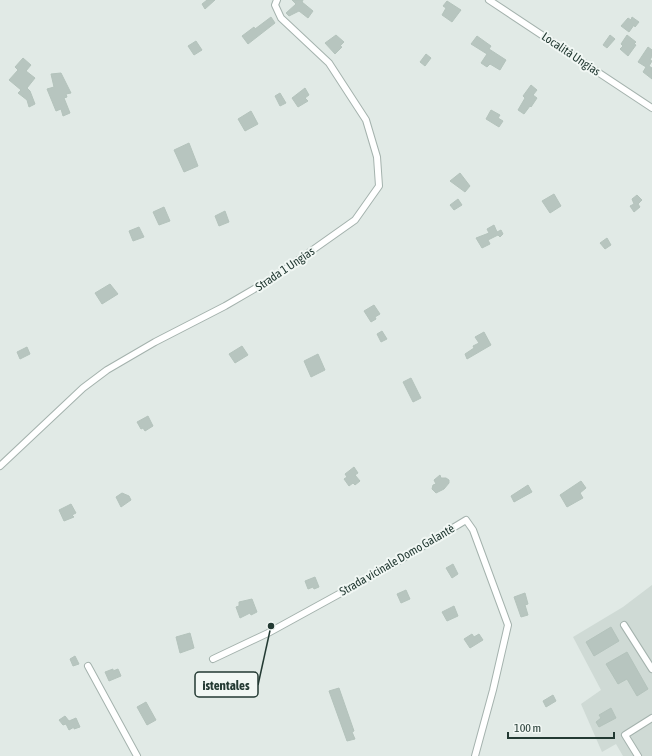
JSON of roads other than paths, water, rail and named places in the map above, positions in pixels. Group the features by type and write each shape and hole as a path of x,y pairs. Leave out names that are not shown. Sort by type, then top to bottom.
{"street":[{"name":"Strada 1 Ungias","path":"0,466 83,388 107,370 156,342 225,306 273,278 355,220 380,186 377,158 366,120 329,63 281,18 275,5 276,0"},
{"name":"Località Ungias","path":"490,0 652,108"},
{"name":"Strada vicinale Domo Galantè","path":"213,659 268,633 383,570 466,520 474,530 508,625 493,690 475,756"},
{"path":"624,625 652,669"},
{"path":"88,666 137,756"},
{"path":"638,756 625,735 652,718"}],"place":[{"name":"istentales","path":"271,626"}]}
